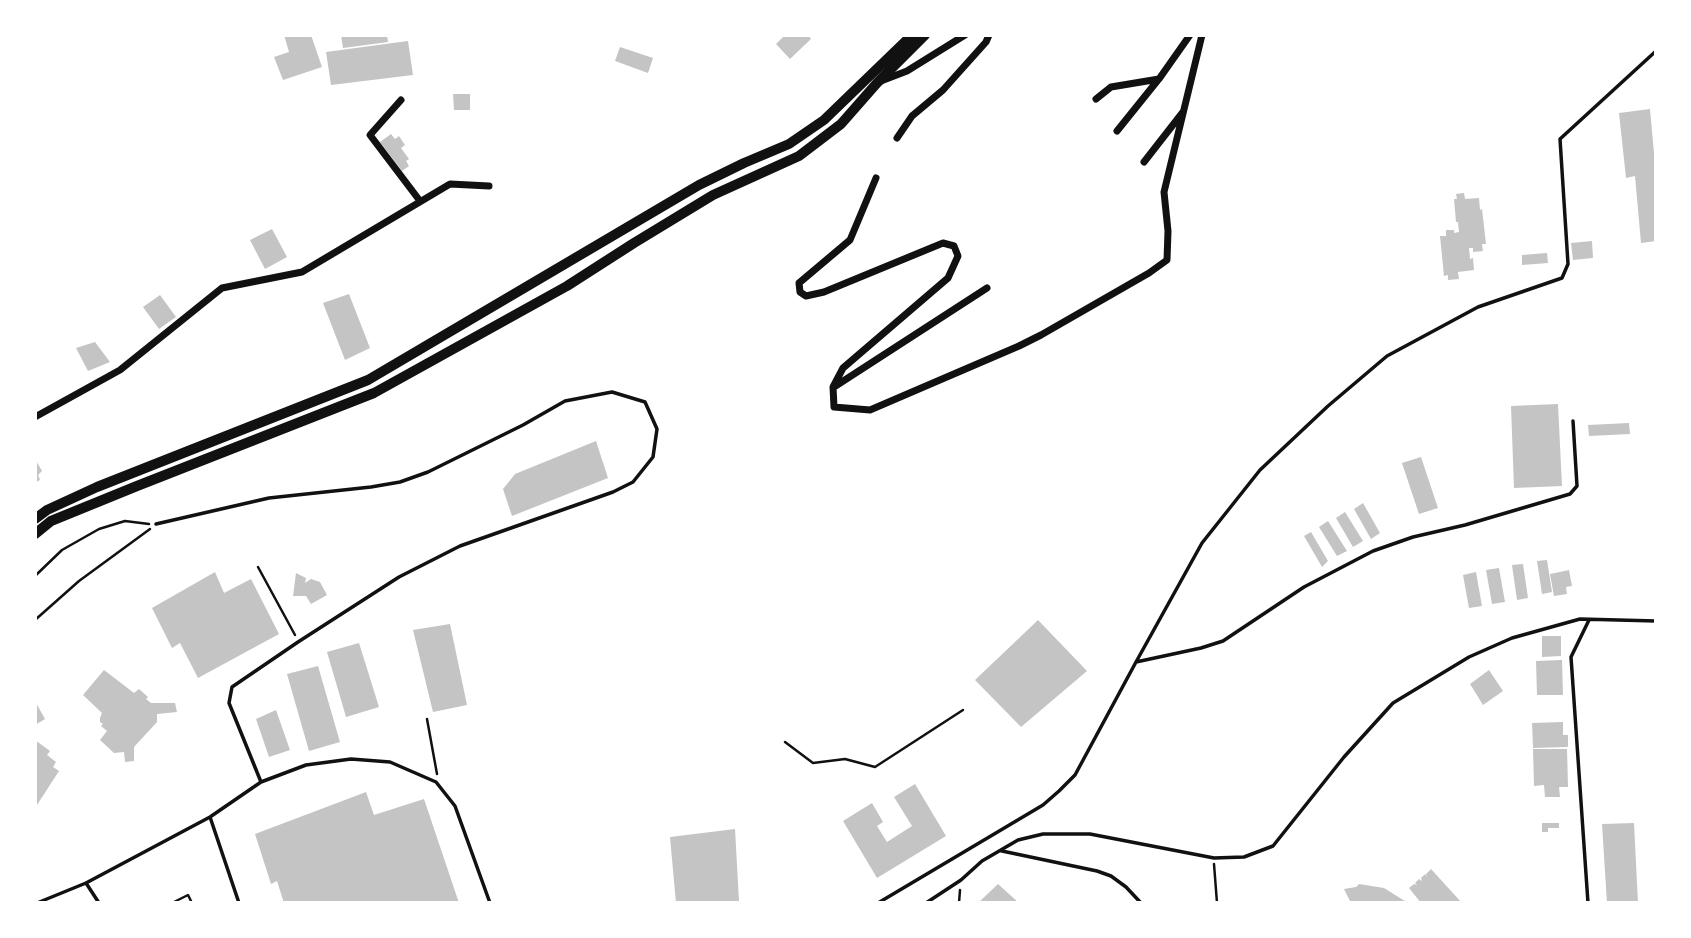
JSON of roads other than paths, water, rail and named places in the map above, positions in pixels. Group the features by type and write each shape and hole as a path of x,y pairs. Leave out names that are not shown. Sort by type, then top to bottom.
{"street":[{"path":"35,534 51,521 374,393 567,286 713,195 799,156 841,124 873,80 912,35"},
{"path":"35,519 47,510 97,487 368,380 699,185 789,144 824,120 925,35"},
{"path":"873,80 907,71 965,35"},
{"path":"897,138 912,116 943,90 986,42 989,35"},
{"path":"1117,131 1191,35"},
{"path":"876,178 850,240 799,283 800,292 806,296 824,292 943,243 954,246 958,256 948,278 843,368 833,387 834,407 870,410 1019,346 1149,273 1167,260 1168,231 1164,192 1202,35"},
{"path":"1096,100 1111,87 1159,79"},
{"path":"401,100 370,135 420,201"},
{"path":"1144,162 1185,109"},
{"path":"35,417 120,370 222,288 302,272 450,184 489,186"},
{"path":"833,387 986,288"},
{"path":"497,305 511,317"}],"lane":[{"path":"877,903 1043,805 1075,775 1202,543 1260,470 1328,407 1387,356 1478,307 1562,278 1568,264 1560,139 1656,51"},
{"path":"156,524 269,498 372,488 400,482 428,472 565,401 612,392 645,402 657,429 653,457 633,482 613,492 460,546 399,577 232,687 229,703 261,782"},
{"path":"1136,662 1223,641 1304,587 1373,551 1413,537 1570,494 1577,486 1573,421"},
{"path":"926,903 961,880 982,861 1018,840 1043,834 1090,834 1214,858 1244,857 1273,846 1344,757 1393,703 1469,657 1512,638 1580,619 1656,621"},
{"path":"1588,903 1571,657 1589,620"},
{"path":"37,903 86,883 210,817 261,782 306,765 351,760 390,762 436,782 454,806 490,903"},
{"path":"210,817 239,903"},
{"path":"1000,851 1111,876 1141,903"},
{"path":"86,883 99,903"}]}
